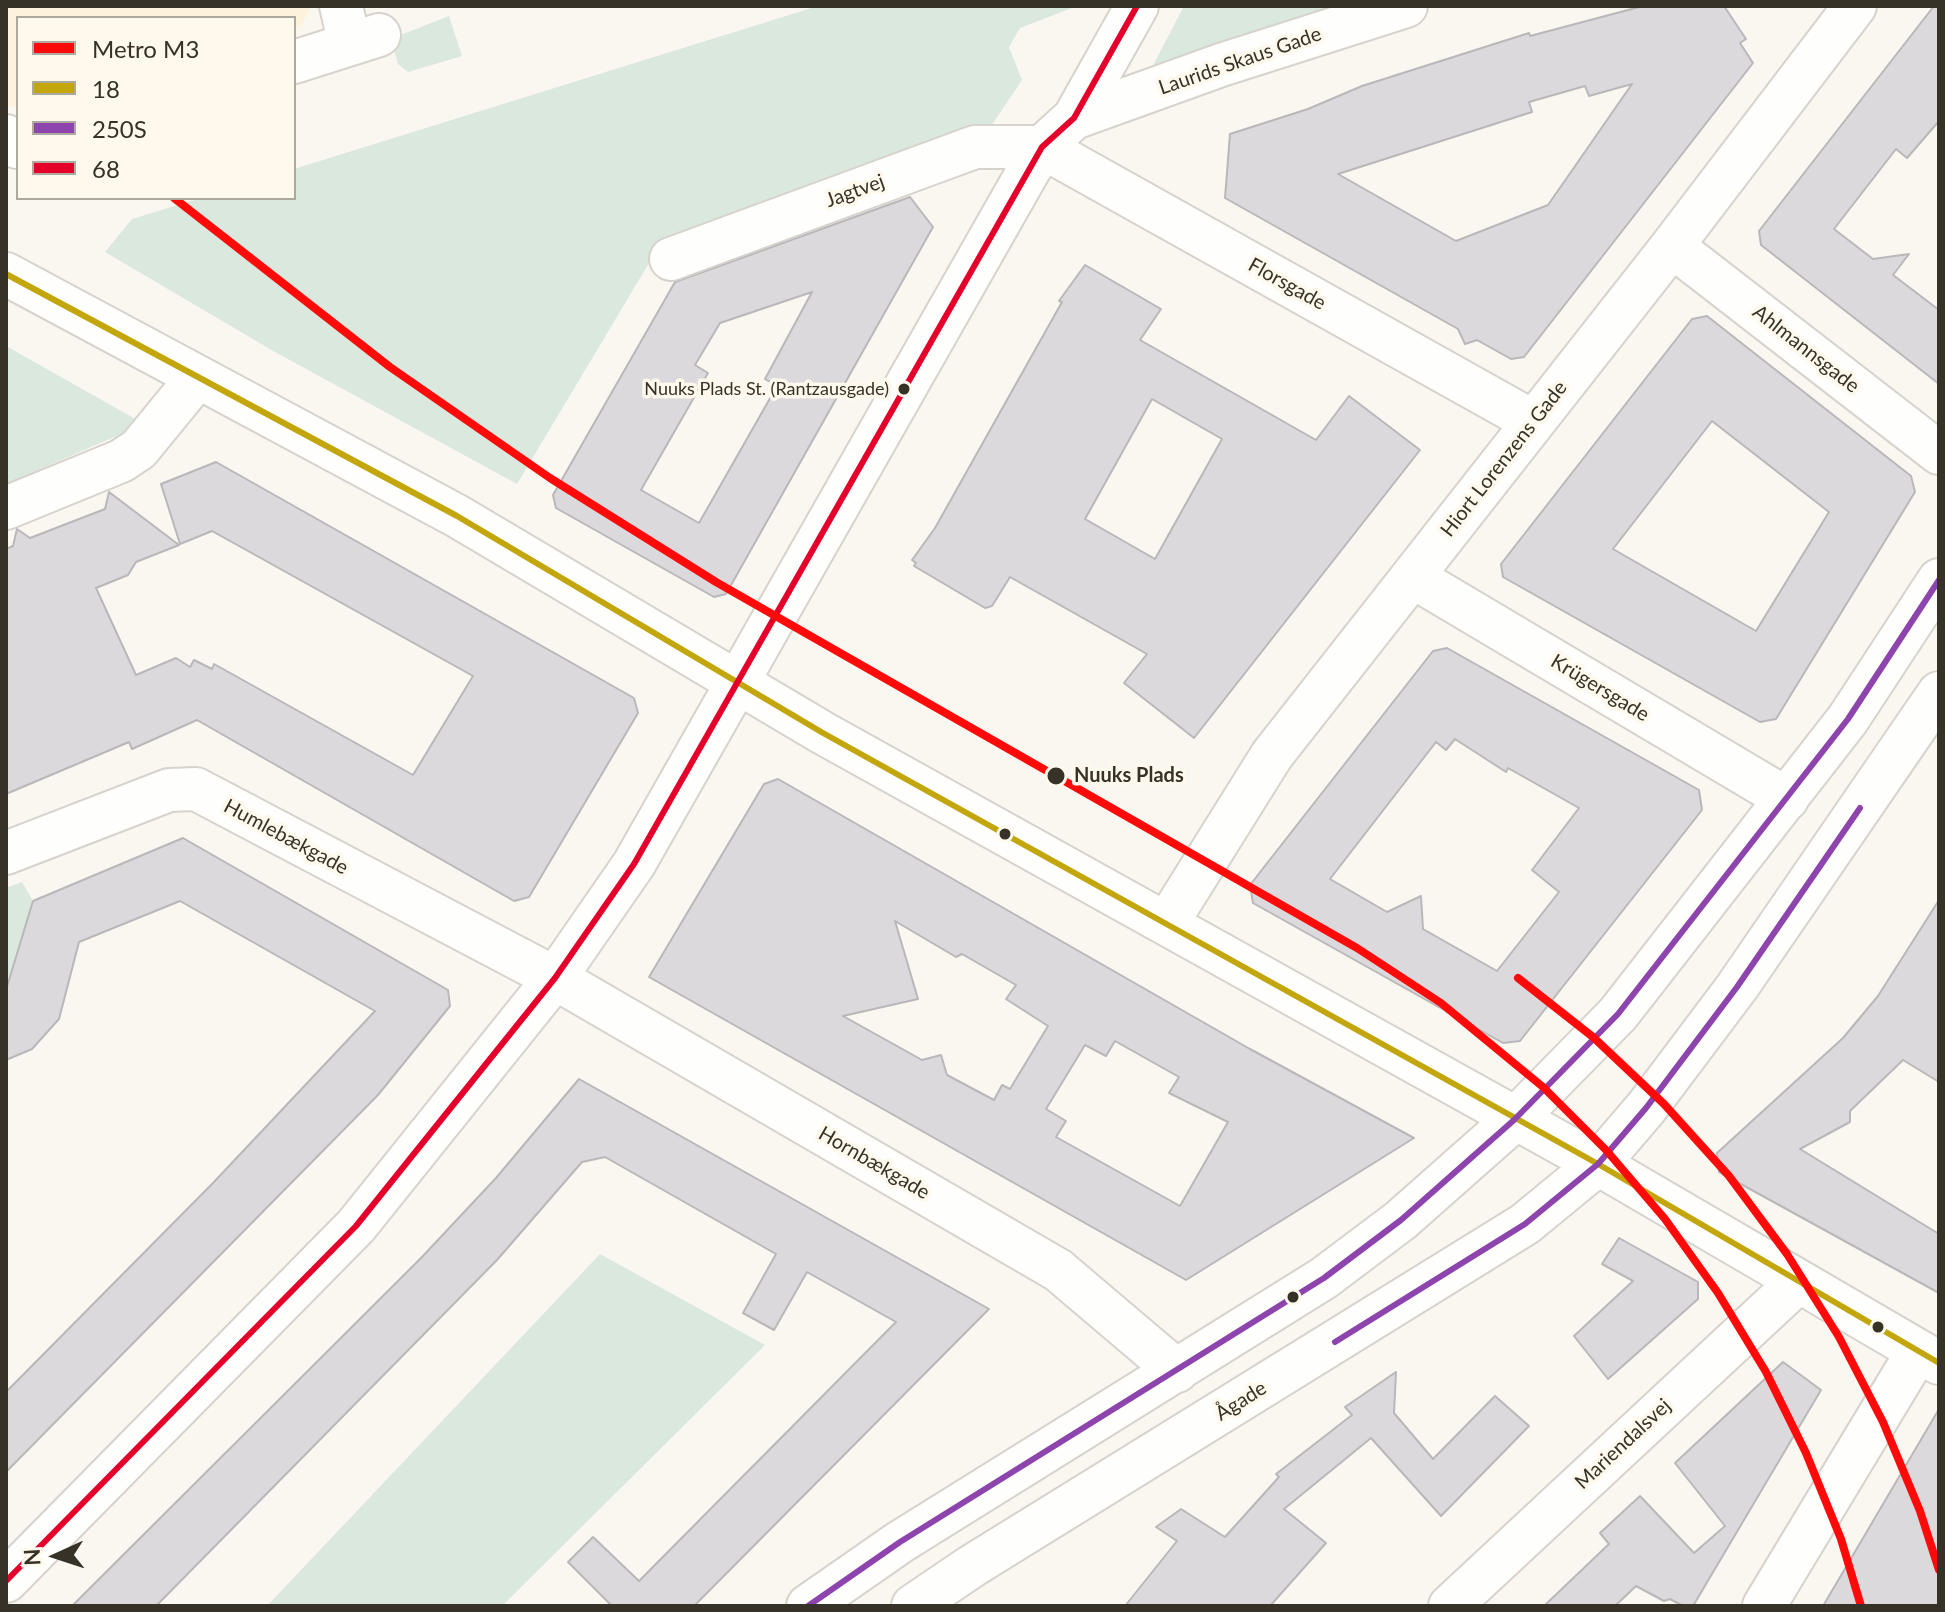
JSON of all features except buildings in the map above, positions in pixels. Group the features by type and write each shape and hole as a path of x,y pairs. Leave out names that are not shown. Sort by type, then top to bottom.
{"street":[{"path":"6,1581 356,1226 555,978 634,864 1042,147 1074,118 1137,6"},
{"name":"Laurids Skaus Gade","path":"1074,118 1221,65 1406,6"},
{"name":"Hiort Lorenzens Gade","path":"1167,923 1272,755 1672,246 1855,6"},
{"path":"296,61 357,28"},
{"name":"Jagtvej","path":"671,259 975,147 1042,147"},
{"name":"Florsgade","path":"1042,147 1532,421"},
{"name":"Ahlmannsgade","path":"1672,246 1939,453"},
{"path":"6,274 483,531 738,684 1514,1120 1598,1164 1797,1283 1929,1357 1764,1606"},
{"path":"6,508 121,461 139,449 198,377"},
{"name":"Krügersgade","path":"1413,577 1787,799"},
{"path":"808,1606 900,1542 1177,1371 1361,1251 1514,1120 1610,1024 1787,799 1881,673 1939,580"},
{"name":"Ågade","path":"913,1606 972,1566 1525,1224 1598,1164 1646,1108 1737,987 1939,693"},
{"name":"Humlebækgade","path":"6,853 169,790 196,789 555,978"},
{"name":"Hornbækgade","path":"555,978 1058,1270 1177,1371"},
{"name":"Mariendalsvej","path":"1450,1606 1797,1283"}],"shaded area":[{"path":"6,6 311,6 300,27 296,28 296,16 16,16 16,106 6,108"},
{"path":"818,6 1072,8 1020,28 1009,47 1022,80 989,129 658,248 517,484 275,352 105,252 132,219 194,200 296,200 296,168"},
{"path":"1184,6 1368,6 1147,77"},
{"path":"449,16 462,56 408,72 398,64 394,50 398,36"},
{"path":"6,346 139,421 128,431 6,484"},
{"path":"22,882 33,901 6,990 6,888"},
{"path":"600,1254 765,1345 502,1606 267,1606"}],"metro line":[{"name":"M3","path":"177,200 390,367 550,478 716,582 1357,948 1441,1003 1543,1087 1606,1150 1665,1219 1718,1293 1766,1372 1806,1453 1841,1539 1861,1606"},
{"name":"M3","path":"1518,978 1593,1037 1664,1104 1729,1176 1787,1254 1839,1337 1883,1422 1920,1511 1939,1570"}],"transit line":[{"name":"68","path":"6,1581 356,1226 555,978 634,864 1042,147 1074,118 1137,6"},
{"name":"18","path":"6,274 457,516 823,733 1598,1164 1939,1363"},
{"name":"250S","path":"808,1606 900,1542 1324,1278 1401,1220 1514,1120 1618,1014 1848,719 1939,580"},
{"name":"250S","path":"1335,1342 1525,1224 1598,1164 1646,1108 1737,987 1860,808"}],"place":[{"name":"Nuuks Plads St. (Rantzausgade)","path":"904,389"},
{"name":"Nuuks Plads","path":"1056,776"}]}
